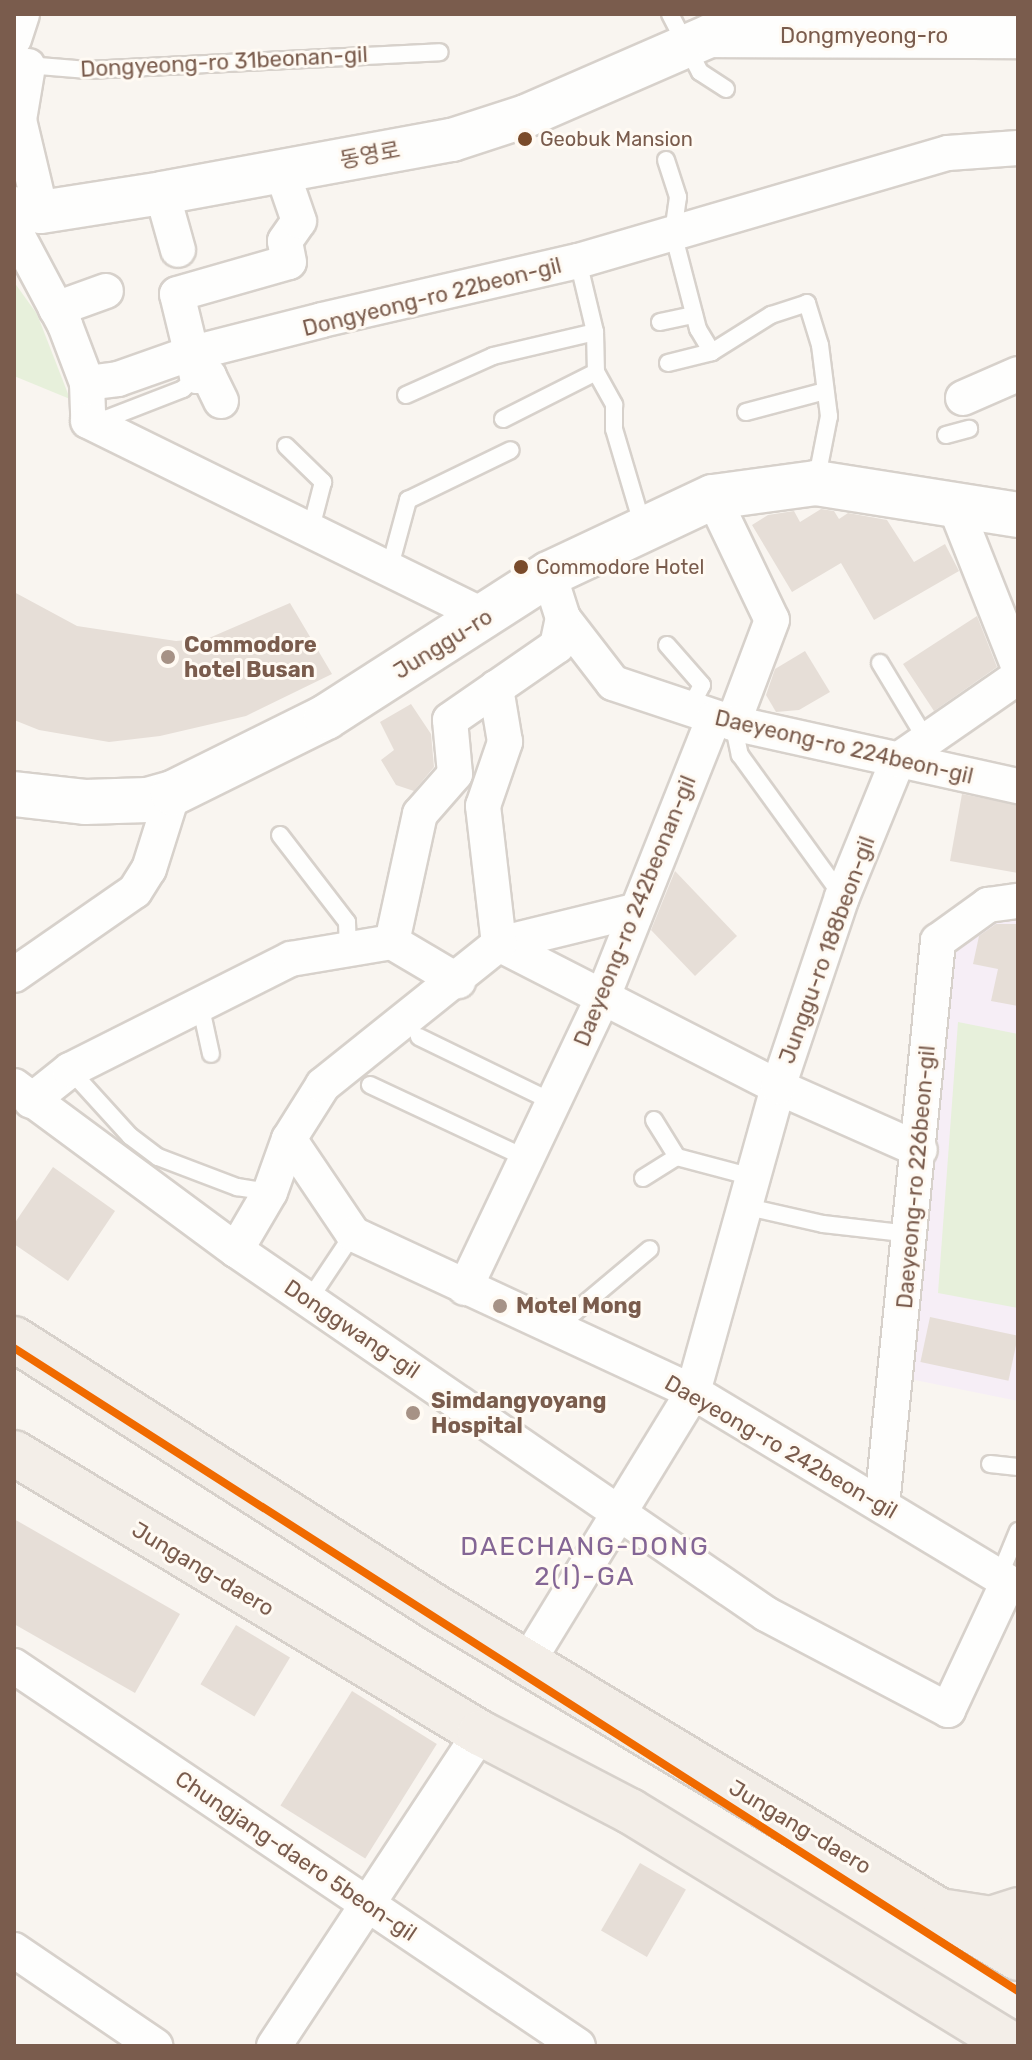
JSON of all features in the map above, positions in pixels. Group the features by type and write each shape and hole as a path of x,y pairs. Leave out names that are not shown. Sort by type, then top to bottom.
{"main road":[{"name":"Junggu-ro","path":"14,794 85,802 148,800 173,793 326,717 487,617 549,574 643,527 713,497 816,483 953,501 1018,515"},
{"name":"Jungang-daero","path":"14,1339 527,1663 1018,1958"},
{"name":"Jungang-daero","path":"14,1453 480,1733 630,1811 1014,2046"},
{"path":"939,1911 991,1919 1018,1910"},
{"path":"941,2003 962,2046"}],"street":[{"path":"22,14 19,120 23,216 56,309 87,383 88,421 97,422 487,617"},
{"name":"Dongmyeong-ro","path":"697,28 1018,37"},
{"name":"동영로","path":"23,216 452,140 526,116 697,28"},
{"name":"Dongyeong-ro 22beon-gil","path":"87,383 193,365 578,261 948,153 1018,148"},
{"path":"221,401 209,376 193,365 177,294 289,262 285,241 299,221 282,172"},
{"path":"162,193 178,250"},
{"path":"56,309 106,291"},
{"path":"966,413 1018,374"},
{"path":"712,717 772,620 713,497"},
{"path":"953,501 1018,665"},
{"name":"Daeyeong-ro 224beon-gil","path":"549,574 563,618 613,683 712,717 1018,786"},
{"path":"392,942 420,814 455,774 450,720 557,646 563,618"},
{"path":"898,760 1018,677"},
{"path":"496,688 505,742 483,806 499,944"},
{"name":"Daeyeong-ro 242beonan-gil","path":"465,1288 602,999 712,717"},
{"name":"Junggu-ro 188beon-gil","path":"527,1663 693,1392 778,1087 842,897 898,760"},
{"path":"15,972 135,891 149,869 173,793"},
{"name":"Daeyeong-ro 226beon-gil","path":"882,1505 912,1235 938,941 988,905 1018,901"},
{"path":"236,1250 270,1192 289,1139 323,1085 398,1022 458,981 499,944 634,911"},
{"path":"23,1093 291,959 392,942 458,981"},
{"path":"499,944 778,1087 920,1150"},
{"name":"Donggwang-gil","path":"23,1093 236,1250 766,1614 948,1710 1008,1582"},
{"path":"289,1139 353,1234"},
{"name":"Daeyeong-ro 242beon-gil","path":"353,1234 693,1392 1008,1582"},
{"name":"Chungjang-daero 5beon-gil","path":"14,1666 578,2046"},
{"path":"274,2046 480,1733"},
{"path":"14,1950 155,2046"}],"lane":[{"path":"697,28 700,72 726,89"},
{"name":"Dongyeong-ro 31beonan-gil","path":"19,52 88,70 440,52"},
{"path":"666,160 678,197 673,233 694,315 712,352"},
{"path":"578,261 595,332 596,372 614,405 614,429 643,527"},
{"path":"668,363 712,352 771,315 807,303 820,345 829,416 816,483"},
{"path":"660,322 694,315"},
{"path":"406,395 493,356 595,332"},
{"path":"97,422 183,389 193,365"},
{"path":"503,419 596,372"},
{"path":"746,412 825,391"},
{"path":"946,435 966,413"},
{"path":"286,446 323,482 311,528"},
{"path":"389,570 408,500 511,450"},
{"path":"667,645 702,685 712,717 842,897"},
{"path":"880,663 927,741"},
{"path":"280,835 347,922 348,951"},
{"path":"200,1004 211,1054"},
{"path":"419,1037 553,1102"},
{"path":"70,1070 130,1136 158,1157 237,1187 270,1192"},
{"path":"370,1085 526,1158"},
{"path":"654,1120 677,1157 750,1192 823,1224 912,1235"},
{"path":"643,1178 677,1157"},
{"path":"309,1300 353,1234"},
{"path":"557,1327 650,1249"},
{"path":"990,1464 1018,1467"},
{"path":"1008,1582 1018,1531"}],"shaded area":[{"path":"1001,905 1018,908 1018,1401 905,1378 941,951"}],"green space":[{"path":"14,282 37,314 70,399 14,376"},
{"path":"958,1022 1018,1034 1018,1308 938,1293"}],"building":[{"path":"821,509 834,511 839,519 848,513 887,520 914,562 945,544 959,571 874,620 841,563 792,592 752,525 768,515 794,511 800,522"},
{"name":"Commodore hotel Busan","path":"14,592 77,626 176,641 209,638 290,603 332,674 246,716 160,736 109,742 39,730 14,720"},
{"path":"977,616 997,667 934,711 903,664"},
{"path":"805,651 830,692 799,710 776,712 766,695 775,669"},
{"path":"411,704 431,734 434,767 414,791 396,785 381,760 394,750 380,722"},
{"path":"962,794 1018,805 1018,873 950,861"},
{"path":"675,871 737,936 695,976 651,930"},
{"path":"996,924 1018,924 1018,1006 991,1001 998,969 973,964 979,936"},
{"path":"53,1167 115,1211 68,1281 14,1244 14,1224"},
{"path":"930,1317 1018,1336 1008,1381 920,1362"},
{"path":"14,1519 180,1614 135,1693 14,1624"},
{"path":"236,1625 290,1657 254,1717 200,1684"},
{"path":"352,1691 437,1744 365,1858 280,1805"},
{"path":"640,1863 686,1890 647,1957 601,1931"}],"transit line":[{"path":"14,1348 1018,1991"}],"place":[{"name":"Geobuk Mansion","path":"525,139"},
{"name":"Commodore Hotel","path":"521,567"},
{"name":"Commodore hotel Busan","path":"168,657"},
{"name":"Motel Mong","path":"500,1306"},
{"name":"Simdangyoyang Hospital","path":"413,1413"}],"district":[{"name":"DAECHANG-DONG 2(I)-GA","path":"585,1562"}]}
